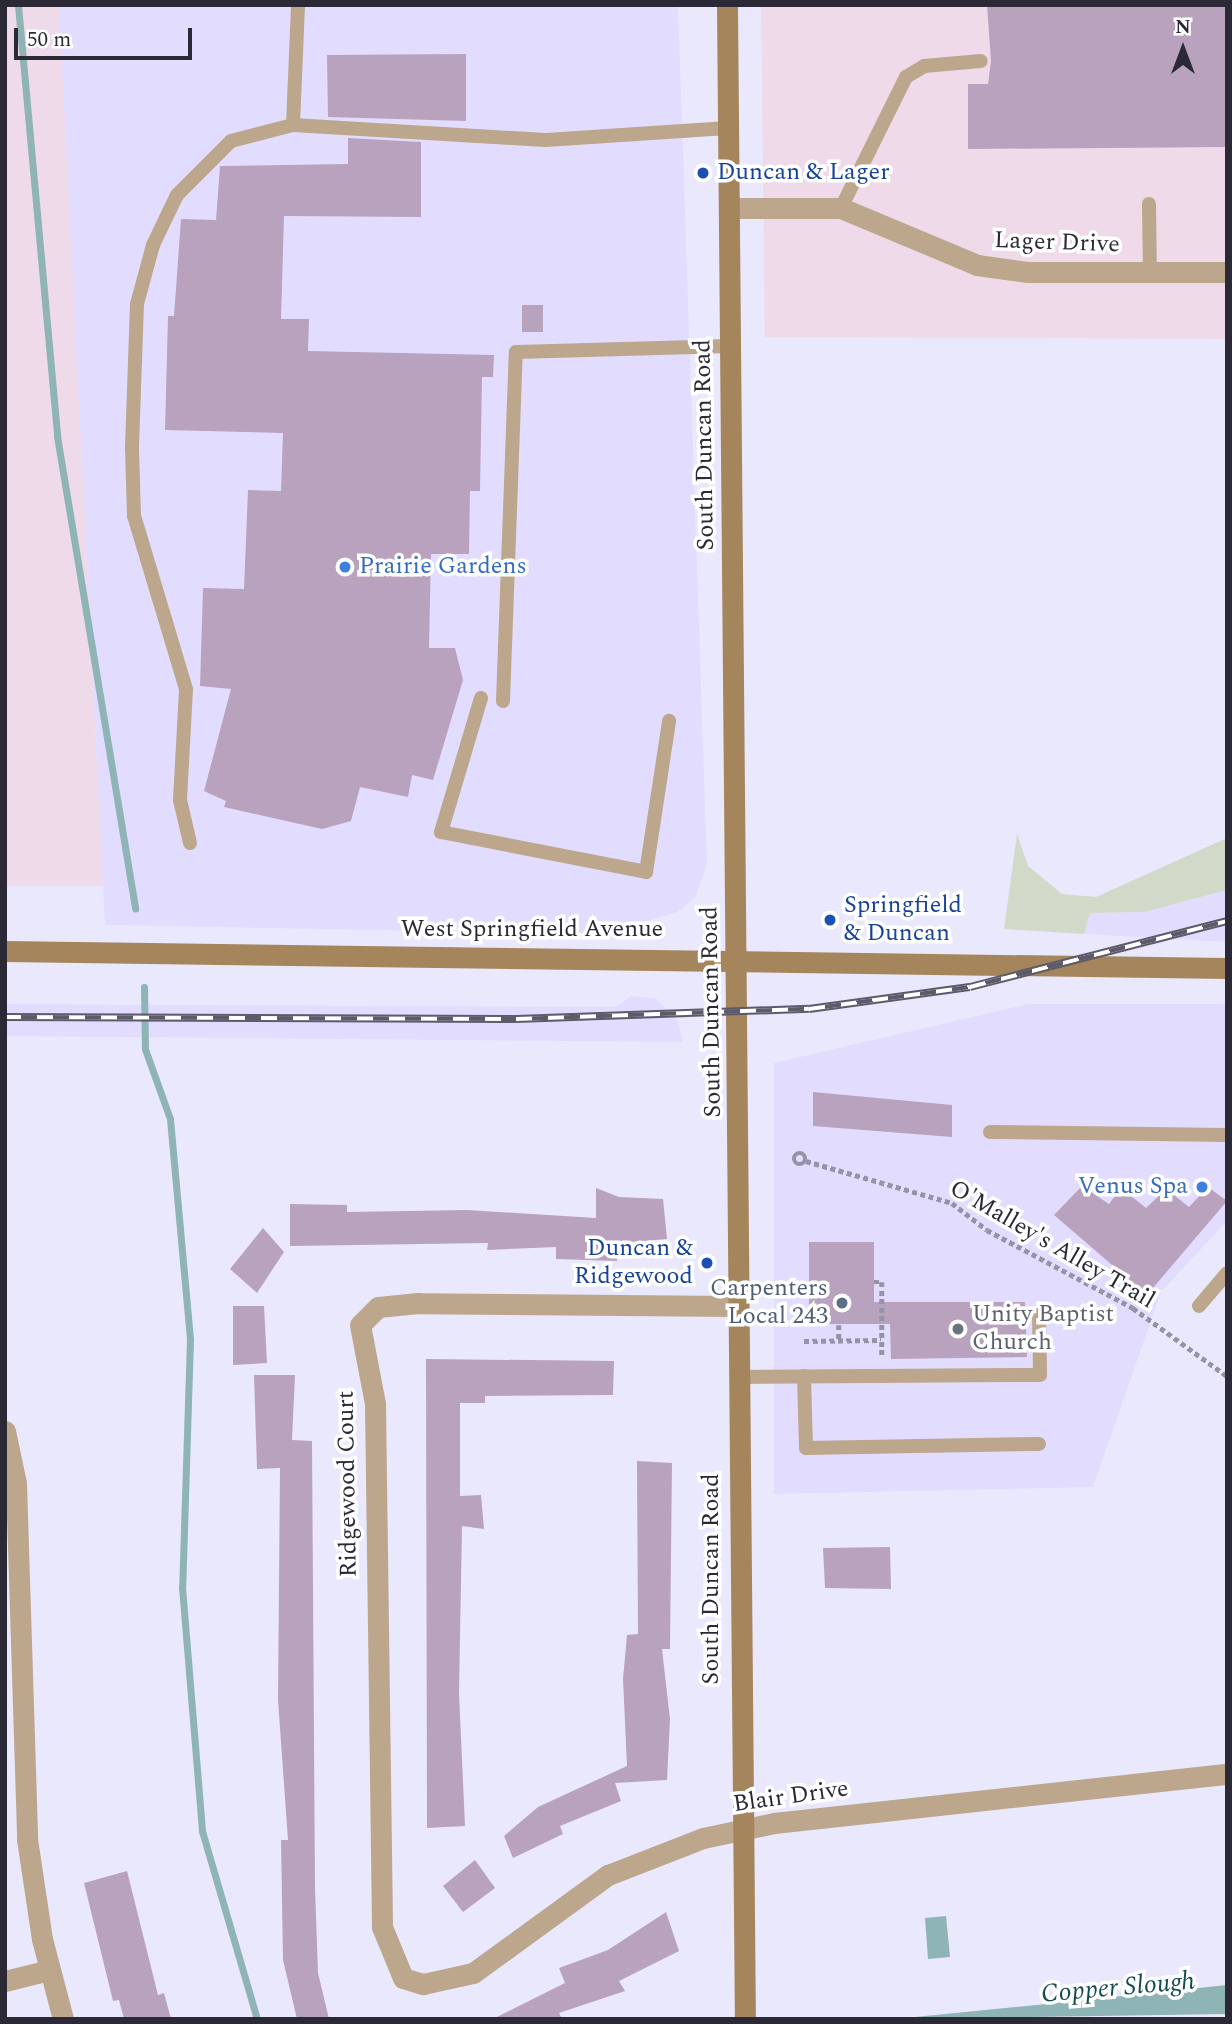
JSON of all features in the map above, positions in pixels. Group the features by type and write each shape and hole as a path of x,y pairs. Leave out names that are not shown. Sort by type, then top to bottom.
{"main road":[{"name":"South Duncan Road","path":"727,5 738,958 734,1306 745,2019"},
{"name":"West Springfield Avenue","path":"5,951 738,958 1227,968"}],"street":[{"name":"Lager Drive","path":"729,208 841,208 977,265 1150,272 1227,272"},
{"name":"Ridgewood Court","path":"403,1978 383,1927 374,1405 360,1325 378,1307 418,1303 734,1306"},
{"path":"5,1431 16,1483 13,1697 27,1839 50,1970 63,2019"},
{"name":"Blair Drive","path":"403,1978 423,1984 473,1973 631,1863 741,1830 1227,1774"},
{"path":"5,1981 50,1970"}],"lane":[{"path":"293,125 298,5"},
{"path":"841,208 906,77 924,66 982,61"},
{"path":"190,843 180,800 186,689 134,516 137,303 153,245 177,195 230,141 293,125 546,140 656,128 728,128"},
{"path":"1149,204 1150,272"},
{"path":"503,701 516,352 730,346"},
{"path":"481,698 441,832 646,872 669,722"},
{"path":"990,1132 1227,1135"},
{"path":"1199,1306 1227,1273"},
{"path":"737,1377 1040,1375 1039,1314"},
{"path":"804,1376 806,1448 1039,1444"}],"path":[{"name":"O'Malley's Alley Trail","path":"806,1161 952,1203 987,1230 1133,1308 1227,1376"},
{"path":"874,1282 882,1282 882,1363"},
{"path":"839,1325 839,1341"},
{"path":"804,1341 881,1340"}],"shaded area":[{"path":"5,5 59,5 103,886 5,886"},
{"path":"59,5 678,5 707,864 695,898 676,913 595,934 105,925"},
{"path":"761,5 1227,5 1227,339 765,337"},
{"path":"1017,834 1028,866 1062,894 1096,897 1227,838 1227,890 1144,912 1090,913 1084,934 1004,929"},
{"path":"1227,890 1227,942 1084,934 1090,913 1144,912"},
{"path":"631,996 656,998 678,1022 683,1042 5,1036 5,1004 615,1007"},
{"path":"1028,1004 1227,1004 1227,1221 1161,1292 1093,1487 774,1494 774,1063"},
{"path":"946,1916 950,1957 928,1959 925,1918"},
{"path":"1227,1985 1227,2014 895,2019 1037,2005"}],"building":[{"path":"987,5 1227,5 1227,147 968,149 968,84 988,84 991,61"},
{"path":"466,54 466,121 328,117 327,55"},
{"name":"Prairie Gardens","path":"348,138 421,142 421,217 284,216 281,319 309,319 308,351 494,355 493,377 482,377 480,491 470,491 469,554 431,554 429,648 455,648 463,680 433,780 412,775 408,797 360,787 351,821 322,829 224,807 226,801 204,791 231,689 200,686 203,588 244,589 248,490 281,491 283,433 165,430 168,316 174,316 181,219 216,220 220,166 348,164"},
{"path":"522,305 543,305 543,332 522,332"},
{"path":"813,1092 952,1105 952,1137 813,1126"},
{"path":"1082,1186 1109,1204 1121,1188 1146,1208 1166,1189 1189,1207 1208,1187 1227,1201 1147,1295 1054,1215"},
{"path":"596,1188 619,1197 663,1199 667,1239 617,1243 617,1261 556,1259 556,1247 487,1250 488,1243 290,1246 290,1204 347,1205 347,1212 467,1210 596,1218"},
{"path":"263,1228 284,1252 257,1293 230,1269"},
{"path":"809,1242 874,1242 874,1302 1025,1302 1027,1357 891,1359 890,1324 809,1324"},
{"path":"233,1306 264,1306 267,1363 233,1365"},
{"path":"426,1359 614,1361 613,1395 485,1396 485,1403 460,1403 460,1496 481,1495 484,1529 462,1526 459,1693 465,1826 427,1828"},
{"path":"254,1375 295,1375 292,1440 312,1441 315,1888 318,1973 329,2019 297,2019 283,1960 281,1840 288,1840 278,1700 280,1468 257,1469"},
{"path":"637,1461 672,1463 670,1649 662,1649 670,1719 667,1780 615,1783 621,1801 560,1826 563,1834 513,1858 504,1836 538,1807 627,1766 623,1679 627,1635 638,1634"},
{"path":"890,1547 891,1589 825,1588 823,1548"},
{"path":"475,1860 495,1888 463,1912 443,1886"},
{"path":"127,1871 158,1995 164,1993 171,2019 124,2019 119,2000 113,2001 84,1883"},
{"path":"666,1912 679,1951 619,1981 625,1991 559,2013 562,2019 493,2019 565,1983 559,1968 608,1950"}],"waterway":[{"path":"18,5 57,436 135,909"},
{"path":"144,987 145,1049 170,1119 190,1339 182,1587 202,1831 257,2019"}],"railway":[{"path":"5,1017 516,1019 809,1009 970,987 1227,921"}],"place":[{"name":"Duncan & Lager","path":"703,173"},
{"name":"Prairie Gardens","path":"345,567"},
{"name":"Springfield & Duncan","path":"830,920"},
{"name":"Venus Spa","path":"1202,1187"},
{"name":"Duncan & Ridgewood","path":"707,1263"},
{"name":"Carpenters Local 243","path":"842,1303"},
{"name":"Unity Baptist Church","path":"958,1329"}],"water label":[{"name":"Copper Slough","path":"1118,1988"}]}
